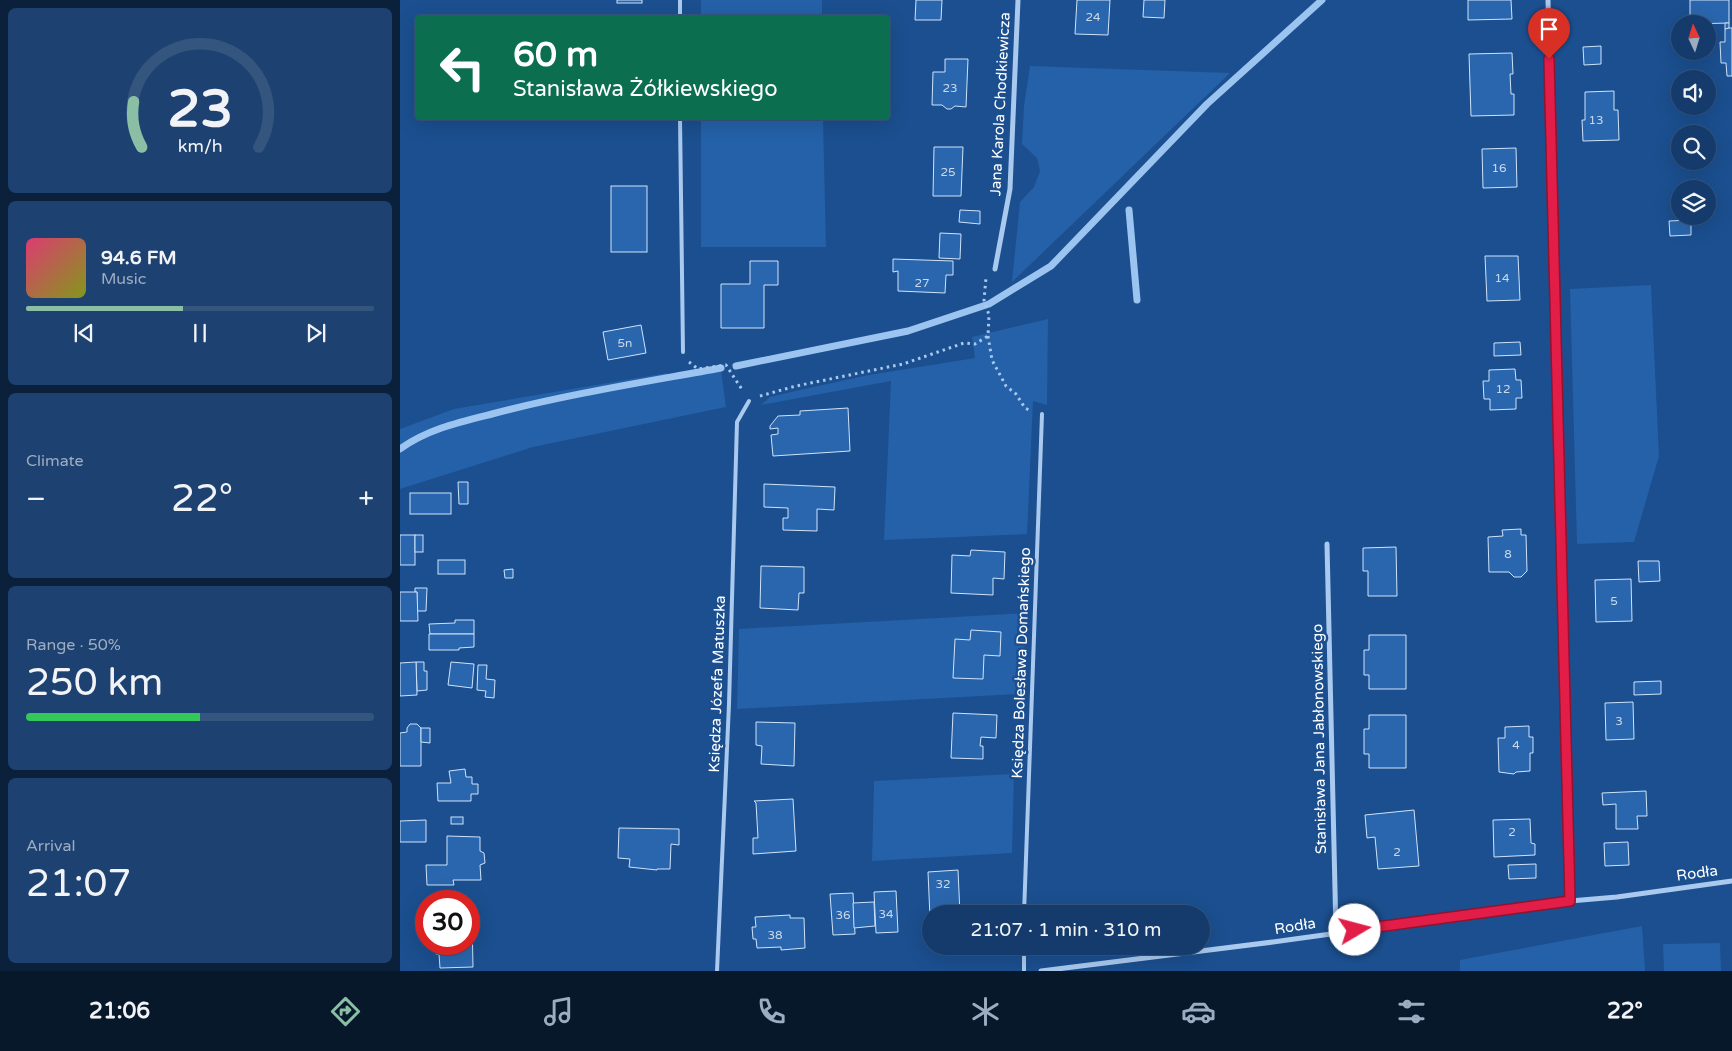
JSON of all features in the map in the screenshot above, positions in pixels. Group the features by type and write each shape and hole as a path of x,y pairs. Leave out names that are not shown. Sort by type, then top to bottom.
{"street":[{"name":"Jana Karola Chodkiewicza","path":"994,269 1010,189 1018,0"},
{"path":"1548,0 1570,901"},
{"name":"Stanisława Jana Jabłonowskiego","path":"1327,544 1336,933"},
{"name":"Rodła","path":"1041,971 1732,881"}],"lane":[{"path":"680,0 680,15"},
{"path":"680,120 683,352"},
{"name":"Księdza Józefa Matuszka","path":"717,971 729,704 738,422 750,401"},
{"name":"Księdza Bolesława Domańskiego","path":"1024,905 1042,414"},
{"path":"1024,955 1024,971"}],"path":[{"path":"994,269 986,276 984,300 988,313 988,336 992,360 1006,386 1016,394 1025,408 1042,414"},
{"path":"683,352 691,364 698,369 726,365 750,401 762,395 796,386 903,364 964,343 975,344 988,336"}],"shaded area":[{"path":"701,0 822,0 822,15 701,15"},
{"path":"1030,66 1230,73 1012,282 1020,202 1034,187 1040,171 1037,158 1022,144 1024,106"},
{"path":"701,120 823,120 826,247 701,247"},
{"path":"1651,285 1659,456 1634,542 1577,544 1570,289"},
{"path":"1048,319 1047,405 1033,401 1027,534 884,540 891,381 761,405 770,397 804,389 869,375 975,358 972,337"},
{"path":"721,370 726,407 533,447 400,489 400,429 454,409 667,373 668,380"},
{"path":"1029,613 1018,694 737,709 739,629"},
{"path":"1014,774 1012,853 872,861 874,781"},
{"path":"1642,926 1645,971 1460,971 1460,960"},
{"path":"1720,943 1721,971 1664,971 1663,944"}],"building":[{"path":"617,0 642,0 642,3 617,3"},
{"path":"916,0 942,0 941,20 915,20"},
{"path":"1077,0 1110,0 1108,35 1075,34"},
{"path":"1144,0 1165,0 1164,18 1143,17"},
{"path":"1468,0 1511,0 1512,19 1468,20"},
{"path":"1690,0 1729,0 1729,23 1716,23 1716,15 1690,15"},
{"path":"1725,23 1729,23 1729,28 1725,29"},
{"path":"1732,28 1732,76 1727,76 1726,63 1721,63 1720,42 1725,42 1725,29"},
{"path":"1601,46 1601,64 1584,65 1583,47"},
{"path":"1512,53 1513,74 1510,74 1511,94 1514,94 1514,115 1471,116 1469,54"},
{"path":"945,59 968,59 966,107 955,106 947,109 942,105 932,105 933,72 945,72"},
{"path":"1614,91 1614,110 1618,110 1619,140 1583,141 1582,120 1585,120 1585,92"},
{"path":"934,147 963,147 961,196 933,196"},
{"path":"1516,148 1517,187 1483,188 1482,149"},
{"path":"611,186 647,186 647,252 611,252"},
{"path":"960,210 980,211 980,224 959,222"},
{"path":"1669,221 1671,221 1671,225 1691,225 1691,235 1670,236"},
{"path":"940,233 961,234 960,259 939,258"},
{"path":"1485,256 1518,256 1520,300 1487,301"},
{"path":"893,259 953,261 953,275 946,275 945,293 898,291 898,271 893,272"},
{"path":"750,261 778,261 778,285 764,285 764,328 721,328 721,284 750,284"},
{"path":"641,325 646,353 608,360 603,332"},
{"path":"1520,342 1521,355 1494,356 1494,343"},
{"path":"1515,369 1516,380 1521,380 1522,398 1516,398 1516,409 1490,410 1490,399 1484,399 1483,381 1489,381 1489,370"},
{"path":"848,408 850,451 773,456 771,435 778,434 778,428 770,429 770,426 778,416 800,415 800,411"},
{"path":"458,482 468,482 468,504 459,504"},
{"path":"764,484 835,487 834,510 817,509 817,531 783,530 783,518 788,518 788,508 764,507"},
{"path":"410,493 451,493 451,514 410,514"},
{"path":"1521,529 1521,535 1526,535 1527,571 1521,577 1514,577 1509,572 1489,572 1488,537 1503,536 1502,530"},
{"path":"400,535 415,535 415,565 400,565"},
{"path":"415,535 423,535 423,552 415,552"},
{"path":"1396,547 1397,596 1368,596 1368,571 1363,571 1363,548"},
{"path":"971,550 1005,552 1004,579 993,578 993,595 951,593 952,555 970,556"},
{"path":"438,560 465,560 465,574 438,574"},
{"path":"1638,561 1659,561 1660,581 1639,582"},
{"path":"761,566 804,567 804,593 799,593 798,610 760,608"},
{"path":"513,569 513,578 505,578 504,570"},
{"path":"1631,579 1632,621 1596,622 1595,580"},
{"path":"415,588 427,588 426,611 417,611 417,592 415,592"},
{"path":"400,592 417,592 418,621 400,621"},
{"path":"455,620 474,620 474,634 430,634 429,624 455,623"},
{"path":"971,630 1001,632 1000,656 984,655 983,679 953,678 955,639 970,640"},
{"path":"429,634 474,634 474,647 459,648 459,650 429,650"},
{"path":"1369,635 1406,635 1406,689 1369,689 1369,675 1364,675 1364,650 1369,650"},
{"path":"416,662 424,662 424,671 427,671 427,690 417,691"},
{"path":"416,662 417,695 400,696 400,663"},
{"path":"451,662 474,664 472,688 448,685"},
{"path":"478,665 487,665 486,679 495,680 494,698 485,697 486,691 477,690"},
{"path":"1661,681 1661,694 1634,695 1634,682"},
{"path":"1633,702 1634,739 1606,740 1605,703"},
{"path":"953,713 997,715 996,738 981,737 980,746 983,746 983,759 951,758"},
{"path":"1369,715 1406,715 1406,768 1369,768 1369,754 1364,754 1364,729 1369,729"},
{"path":"756,722 795,723 794,766 761,764 762,746 756,745"},
{"path":"410,724 417,724 421,728 421,766 400,766 400,733 407,732"},
{"path":"1529,726 1529,737 1533,737 1533,753 1530,753 1530,771 1516,772 1514,774 1499,772 1498,738 1505,738 1505,727"},
{"path":"421,728 430,728 430,743 421,742"},
{"path":"465,769 466,777 472,777 472,784 478,784 478,794 471,794 471,801 438,801 437,783 451,783 449,771"},
{"path":"1646,791 1647,816 1637,816 1638,829 1616,829 1616,804 1603,805 1602,793"},
{"path":"793,799 796,851 753,854 753,838 758,838 756,803 754,801"},
{"path":"1414,810 1419,866 1378,869 1375,837 1367,838 1365,815"},
{"path":"451,817 463,817 463,824 451,824"},
{"path":"1530,819 1531,843 1535,844 1535,855 1494,857 1493,820"},
{"path":"426,820 426,842 400,842 400,821"},
{"path":"619,828 679,829 679,845 671,844 670,869 657,870 629,867 630,859 618,858"},
{"path":"447,836 480,837 480,851 484,853 485,863 480,865 481,880 453,880 454,885 427,885 426,865 447,865"},
{"path":"1628,842 1629,865 1605,866 1604,843"},
{"path":"1536,864 1536,878 1509,879 1508,865"},
{"path":"958,870 960,905 929,905 928,872"},
{"path":"896,891 898,932 876,933 874,892"},
{"path":"853,893 855,934 833,935 830,894"},
{"path":"874,902 875,926 854,928 853,903"},
{"path":"790,915 790,918 804,918 805,948 781,950 781,947 757,948 756,939 753,939 752,927 756,927 755,917"},
{"path":"439,955 473,955 473,967 440,968"}],"waterway":[{"path":"736,366 908,331 989,304 1051,266 1207,104 1322,0"},
{"path":"1129,210 1137,300"},
{"path":"400,449 422,436 456,423 578,394 721,368"}],"route":[{"path":"1355,930 1570,901 1549,59"}]}
